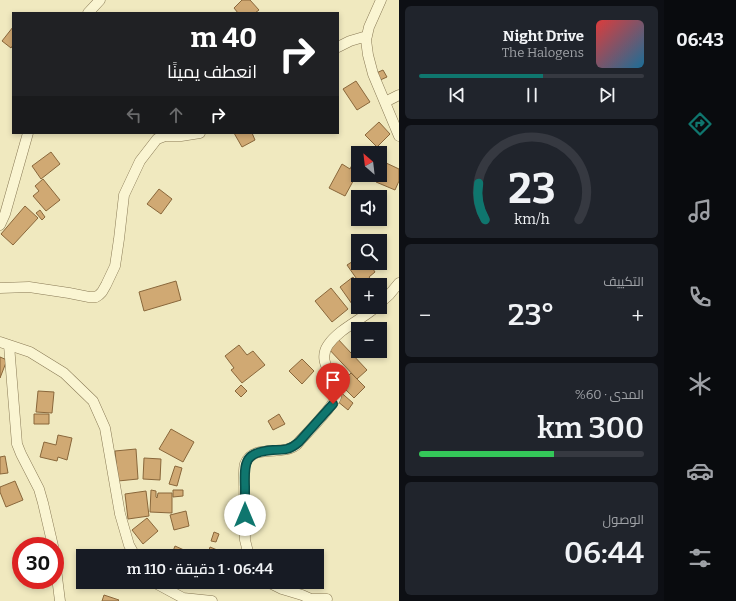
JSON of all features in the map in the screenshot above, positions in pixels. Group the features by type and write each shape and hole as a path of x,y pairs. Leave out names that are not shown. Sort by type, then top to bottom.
{"street":[{"path":"89,12 100,0"},
{"path":"381,0 369,27 366,40 373,74 399,136"},
{"path":"339,46 350,41 367,36"},
{"path":"385,102 399,95"},
{"path":"0,225 5,214 28,134"},
{"path":"0,288 29,287 69,292 89,297 96,297 99,295 106,286 115,266 124,196 140,160 157,140 165,136 194,134"},
{"path":"387,297 399,283"},
{"path":"247,549 245,540 245,464 256,452 293,448 333,404 336,396 335,387 325,364 324,354 328,345 338,334 368,314"},
{"path":"50,537 39,489 17,444 5,344 30,352 64,372 93,401 105,428 120,514 131,549"},
{"path":"58,589 60,601"},
{"path":"166,589 183,598 212,601"},
{"path":"282,589 311,599 328,600"},
{"path":"316,601 328,600"}],"building":[{"path":"242,0 250,0 259,10 256,12 237,12 234,8"},
{"path":"12,28 11,48 2,41"},
{"path":"383,70 387,77 378,81 374,74"},
{"path":"356,81 370,102 357,110 343,89"},
{"path":"379,122 390,134 378,146 376,146 365,135"},
{"path":"235,134 252,134 255,140 242,147"},
{"path":"51,152 60,164 41,179 32,166"},
{"path":"387,163 399,169 399,181 395,190 376,182 387,182"},
{"path":"342,164 350,169 351,167 351,182 353,182 345,196 329,188"},
{"path":"43,179 60,200 46,211 33,196 39,191 35,186"},
{"path":"159,189 172,199 161,214 147,204"},
{"path":"25,206 38,218 13,245 1,234"},
{"path":"40,210 45,217 42,220 36,213"},
{"path":"351,262 351,270 374,270 375,272 369,277 370,278 356,278 347,265"},
{"path":"351,279 351,303 340,287"},
{"path":"176,281 181,300 144,311 139,292"},
{"path":"331,288 348,309 332,322 315,301"},
{"path":"336,337 351,353 351,358 356,358 367,370 357,379 326,346"},
{"path":"239,345 247,355 253,351 265,365 242,383 231,370 234,368 225,356"},
{"path":"0,357 7,360 0,378"},
{"path":"302,359 314,371 302,384 289,371"},
{"path":"351,373 365,387 354,398 340,384"},
{"path":"241,385 247,391 241,397 235,391"},
{"path":"337,389 353,403 348,410 331,396"},
{"path":"38,391 54,392 52,413 36,412"},
{"path":"34,414 49,414 49,424 34,424"},
{"path":"279,414 285,424 273,430 268,421"},
{"path":"171,429 194,442 183,462 159,449"},
{"path":"58,435 72,438 67,460 58,457 57,461 40,457 44,442 56,445"},
{"path":"136,449 138,479 118,481 115,451"},
{"path":"5,456 8,473 0,474 0,457"},
{"path":"144,458 161,459 160,480 143,479"},
{"path":"175,466 182,468 177,486 169,484"},
{"path":"15,481 23,500 6,507 0,492 0,487"},
{"path":"151,490 156,491 157,498 158,493 172,493 172,513 150,512"},
{"path":"173,490 183,490 183,496 173,497"},
{"path":"146,491 149,516 128,519 125,494"},
{"path":"186,511 189,526 174,530 170,515"},
{"path":"147,518 158,531 143,544 132,530"},
{"path":"214,532 219,534 216,542 211,541"},
{"path":"175,546 182,549 174,549"},
{"path":"104,595 119,600 102,601"}],"route":[{"path":"245,515 244,474 245,464 249,458 256,452 293,448 333,404"}]}
